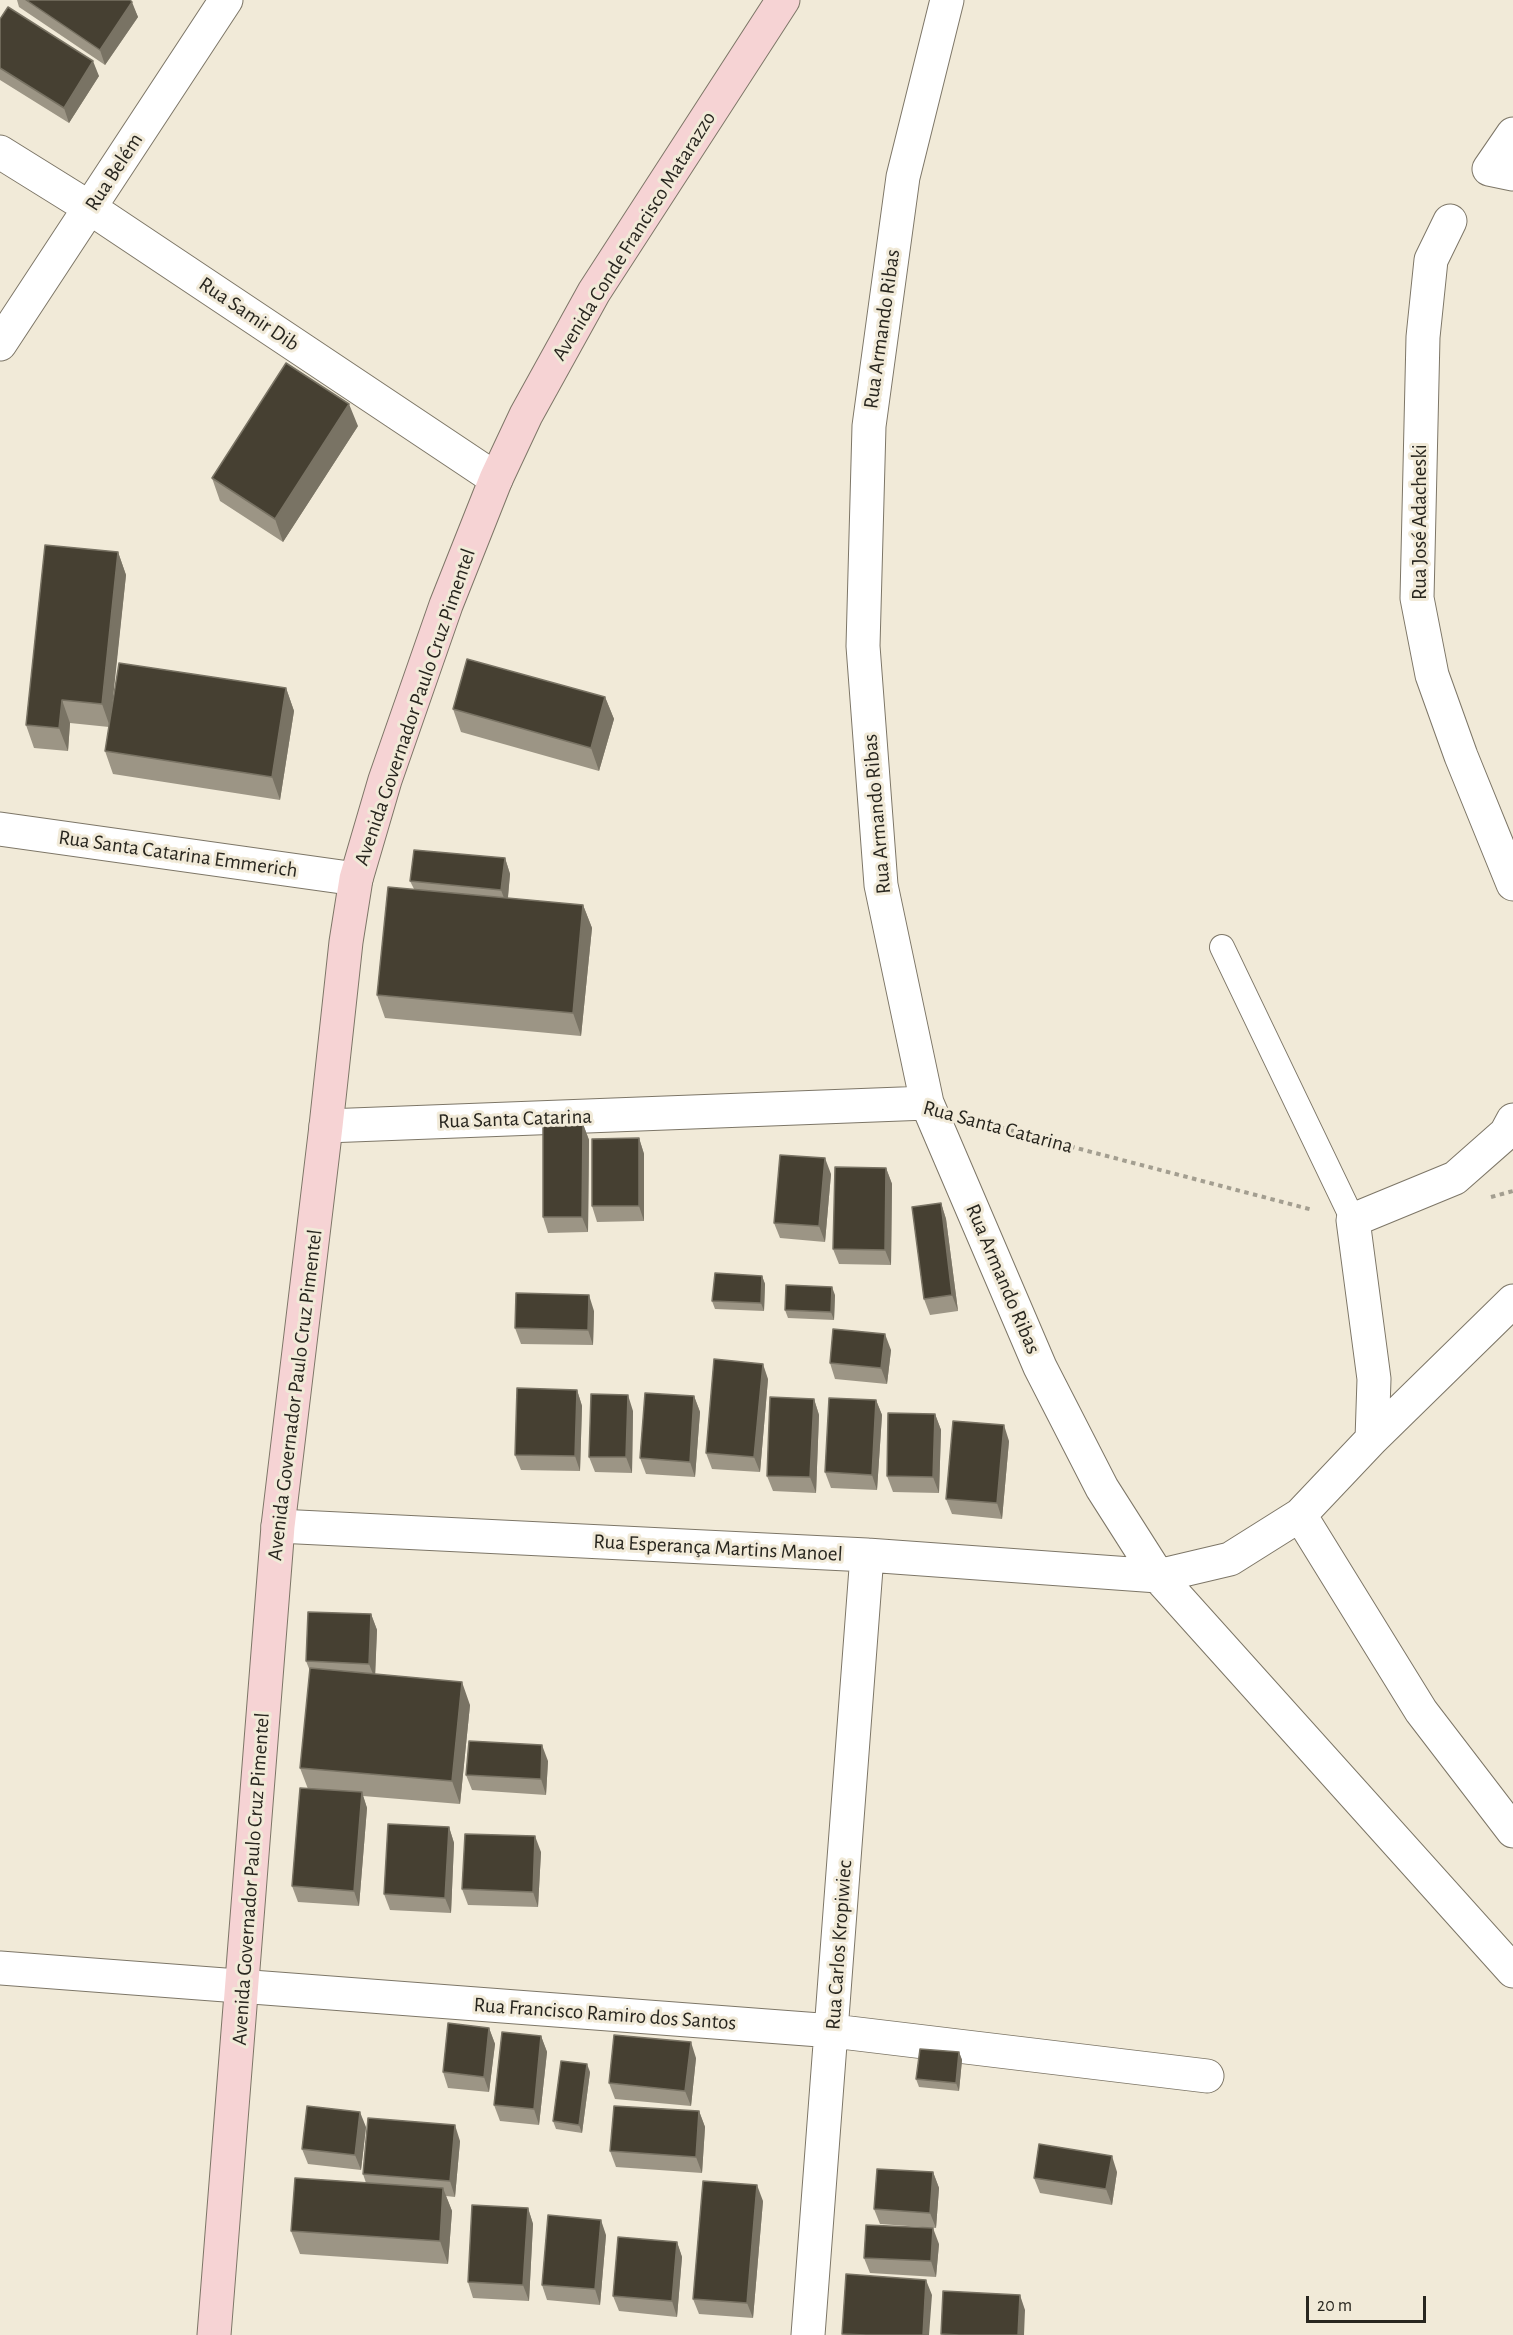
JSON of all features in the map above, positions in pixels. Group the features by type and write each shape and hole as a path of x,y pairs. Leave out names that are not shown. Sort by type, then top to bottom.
{"street":[{"name":"Rua Belém","path":"0,344 226,0"},
{"name":"Avenida Conde Francisco Matarazzo","path":"496,479 526,415 594,292 783,0"},
{"name":"Rua Armando Ribas","path":"947,0 903,177 871,414 863,646 881,885 927,1103 1040,1367 1102,1488 1158,1576 1513,1971"},
{"path":"1501,172 1513,134"},
{"name":"Rua Samir Dib","path":"0,152 90,208 496,479"},
{"name":"Rua José Adacheski","path":"1450,221 1431,260 1423,337 1418,598 1432,675 1461,756 1513,884"},
{"name":"Avenida Governador Paulo Cruz Pimentel","path":"214,2335 278,1526 346,942 356,879 386,780 446,605 496,479"},
{"name":"Rua Santa Catarina Emmerich","path":"0,829 356,879"},
{"name":"Rua Santa Catarina","path":"326,1126 927,1103"},
{"path":"1372,1439 1374,1379 1353,1220 1455,1178 1506,1133 1513,1120"},
{"name":"Rua Esperança Martins Manoel","path":"278,1526 867,1555 1158,1576 1230,1559 1300,1515 1372,1439 1513,1301"},
{"path":"1300,1515 1421,1711 1513,1831"},
{"name":"Rua Carlos Kropiwiec","path":"808,2335 833,2031 867,1555"},
{"name":"Rua Francisco Ramiro dos Santos","path":"1,1968 833,2031 1207,2076"}],"lane":[{"path":"1222,947 1353,1220"}],"path":[{"name":"Rua Santa Catarina","path":"927,1103 1019,1133 1353,1220"},
{"path":"1484,1199 1513,1191"}],"building":[{"path":"26,0 130,0 132,2 100,50"},
{"path":"8,7 93,61 64,108 0,68 0,19"},
{"path":"286,363 349,404 275,519 212,478"},
{"path":"45,545 118,552 102,704 62,700 59,728 26,725"},
{"path":"467,659 605,697 591,748 453,709"},
{"path":"119,663 286,688 272,777 105,751"},
{"path":"414,850 505,858 501,890 410,881"},
{"path":"388,887 583,905 573,1013 377,995"},
{"path":"543,1124 583,1124 582,1217 543,1217"},
{"path":"639,1138 639,1206 592,1206 592,1139"},
{"path":"780,1155 825,1158 819,1226 774,1223"},
{"path":"835,1167 886,1168 885,1250 833,1249"},
{"path":"941,1203 952,1295 924,1299 912,1207"},
{"path":"715,1273 762,1276 761,1303 712,1301"},
{"path":"786,1285 832,1287 831,1312 785,1310"},
{"path":"516,1293 589,1295 588,1330 515,1328"},
{"path":"833,1329 885,1334 881,1368 830,1363"},
{"path":"714,1359 763,1364 754,1457 706,1453"},
{"path":"517,1388 577,1390 575,1456 515,1455"},
{"path":"645,1393 694,1396 690,1462 640,1458"},
{"path":"591,1394 628,1395 626,1457 589,1457"},
{"path":"770,1397 814,1399 810,1477 767,1476"},
{"path":"829,1398 876,1400 872,1475 825,1472"},
{"path":"888,1413 935,1414 933,1477 887,1476"},
{"path":"953,1421 1004,1425 997,1503 946,1499"},
{"path":"308,1612 371,1614 369,1664 306,1661"},
{"path":"310,1668 462,1682 452,1781 300,1768"},
{"path":"469,1741 542,1745 541,1779 466,1775"},
{"path":"300,1788 362,1792 354,1891 292,1886"},
{"path":"388,1824 449,1827 445,1898 384,1894"},
{"path":"465,1834 535,1836 533,1892 462,1889"},
{"path":"448,2023 489,2028 484,2077 443,2072"},
{"path":"502,2032 541,2036 534,2109 494,2105"},
{"path":"614,2035 691,2042 685,2091 609,2083"},
{"path":"920,2049 959,2052 956,2083 916,2079"},
{"path":"561,2061 587,2064 579,2125 553,2121"},
{"path":"307,2106 360,2112 355,2155 302,2149"},
{"path":"614,2106 699,2111 696,2157 610,2151"},
{"path":"368,2118 455,2125 450,2181 363,2174"},
{"path":"1039,2144 1112,2156 1106,2189 1034,2178"},
{"path":"877,2169 933,2172 930,2213 874,2209"},
{"path":"295,2178 443,2188 440,2241 291,2231"},
{"path":"703,2181 757,2185 747,2303 693,2299"},
{"path":"472,2205 528,2208 523,2285 468,2282"},
{"path":"548,2215 601,2220 595,2289 542,2285"},
{"path":"866,2225 933,2228 931,2261 864,2258"},
{"path":"618,2237 677,2242 672,2301 613,2296"},
{"path":"846,2274 926,2280 923,2335 842,2334"},
{"path":"943,2291 1020,2295 1018,2335 941,2334"}]}
